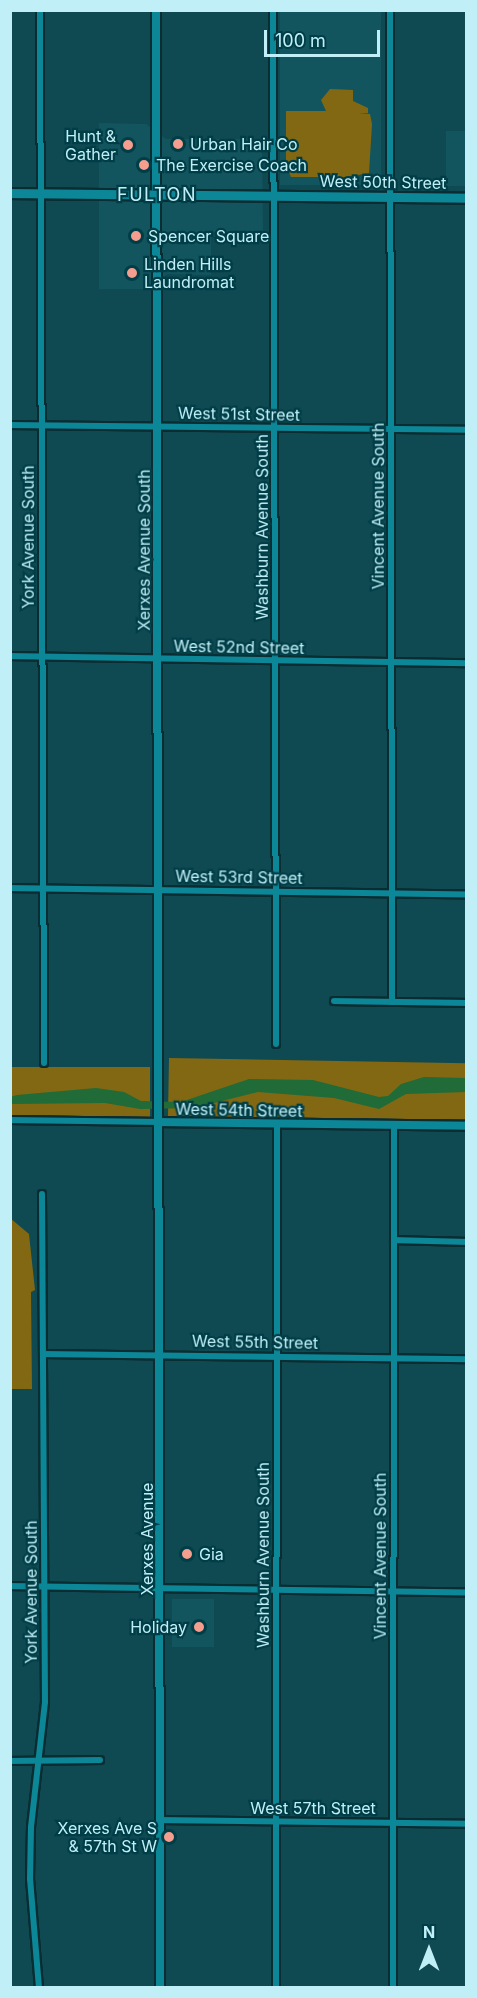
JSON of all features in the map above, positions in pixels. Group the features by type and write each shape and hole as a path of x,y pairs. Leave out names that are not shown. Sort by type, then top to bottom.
{"main road":[{"name":"West 50th Street","path":"10,193 466,198"}],"street":[{"name":"York Avenue South","path":"40,10 44,1063"},
{"name":"Xerxes Avenue South","path":"156,10 159,1089"},
{"name":"Washburn Avenue South","path":"273,10 276,1044"},
{"name":"Vincent Avenue South","path":"390,10 388,196 391,430 392,1002"},
{"name":"West 51st Street","path":"10,424 466,430"},
{"name":"West 52nd Street","path":"10,656 466,663"},
{"name":"West 53rd Street","path":"10,888 466,894"},
{"path":"334,1001 466,1003"},
{"name":"Xerxes Avenue","path":"159,1089 160,1988"},
{"name":"West 54th Street","path":"10,1120 466,1126"},
{"name":"Washburn Avenue South","path":"276,1988 278,1123"},
{"name":"Vincent Avenue South","path":"393,1988 394,1125"},
{"name":"York Avenue South","path":"39,1988 30,1879 45,1702 42,1194"},
{"path":"394,1240 466,1242"},
{"name":"West 55th Street","path":"43,1354 466,1359"},
{"path":"10,1587 466,1592"},
{"path":"10,1761 100,1760"},
{"name":"West 57th Street","path":"160,1820 466,1824"}],"shaded area":[{"path":"280,11 381,11 381,185 280,185"},
{"path":"330,89 353,90 353,101 368,108 368,113 359,113 370,114 372,124 369,173 347,177 291,177 286,165 286,111 326,111 321,100"},
{"path":"99,123 146,124 166,139 262,139 263,233 211,232 211,275 167,274 147,289 99,289"},
{"path":"446,131 466,131 466,186 446,186"},
{"path":"169,1058 466,1063 465,1124 168,1119"},
{"path":"11,1067 150,1067 150,1118 11,1118"},
{"path":"424,1077 466,1078 466,1092 406,1094 379,1109 334,1098 258,1092 194,1108 140,1109 105,1103 11,1104 10,1097 96,1088 124,1092 141,1101 181,1102 249,1079 313,1080 379,1097 388,1096 401,1084"},
{"path":"10,1218 29,1234 35,1290 31,1292 32,1389 11,1389"},
{"path":"172,1599 214,1599 214,1647 172,1647"}],"place":[{"name":"Urban Hair Co","path":"178,144"},
{"name":"Hunt & Gather","path":"128,145"},
{"name":"The Exercise Coach","path":"144,165"},
{"name":"Spencer Square","path":"136,236"},
{"name":"Linden Hills Laundromat","path":"132,273"},
{"name":"Gia","path":"187,1554"},
{"name":"Holiday","path":"199,1627"},
{"name":"Xerxes Ave S & 57th St W","path":"169,1837"}],"district":[{"name":"FULTON","path":"157,195"}]}
